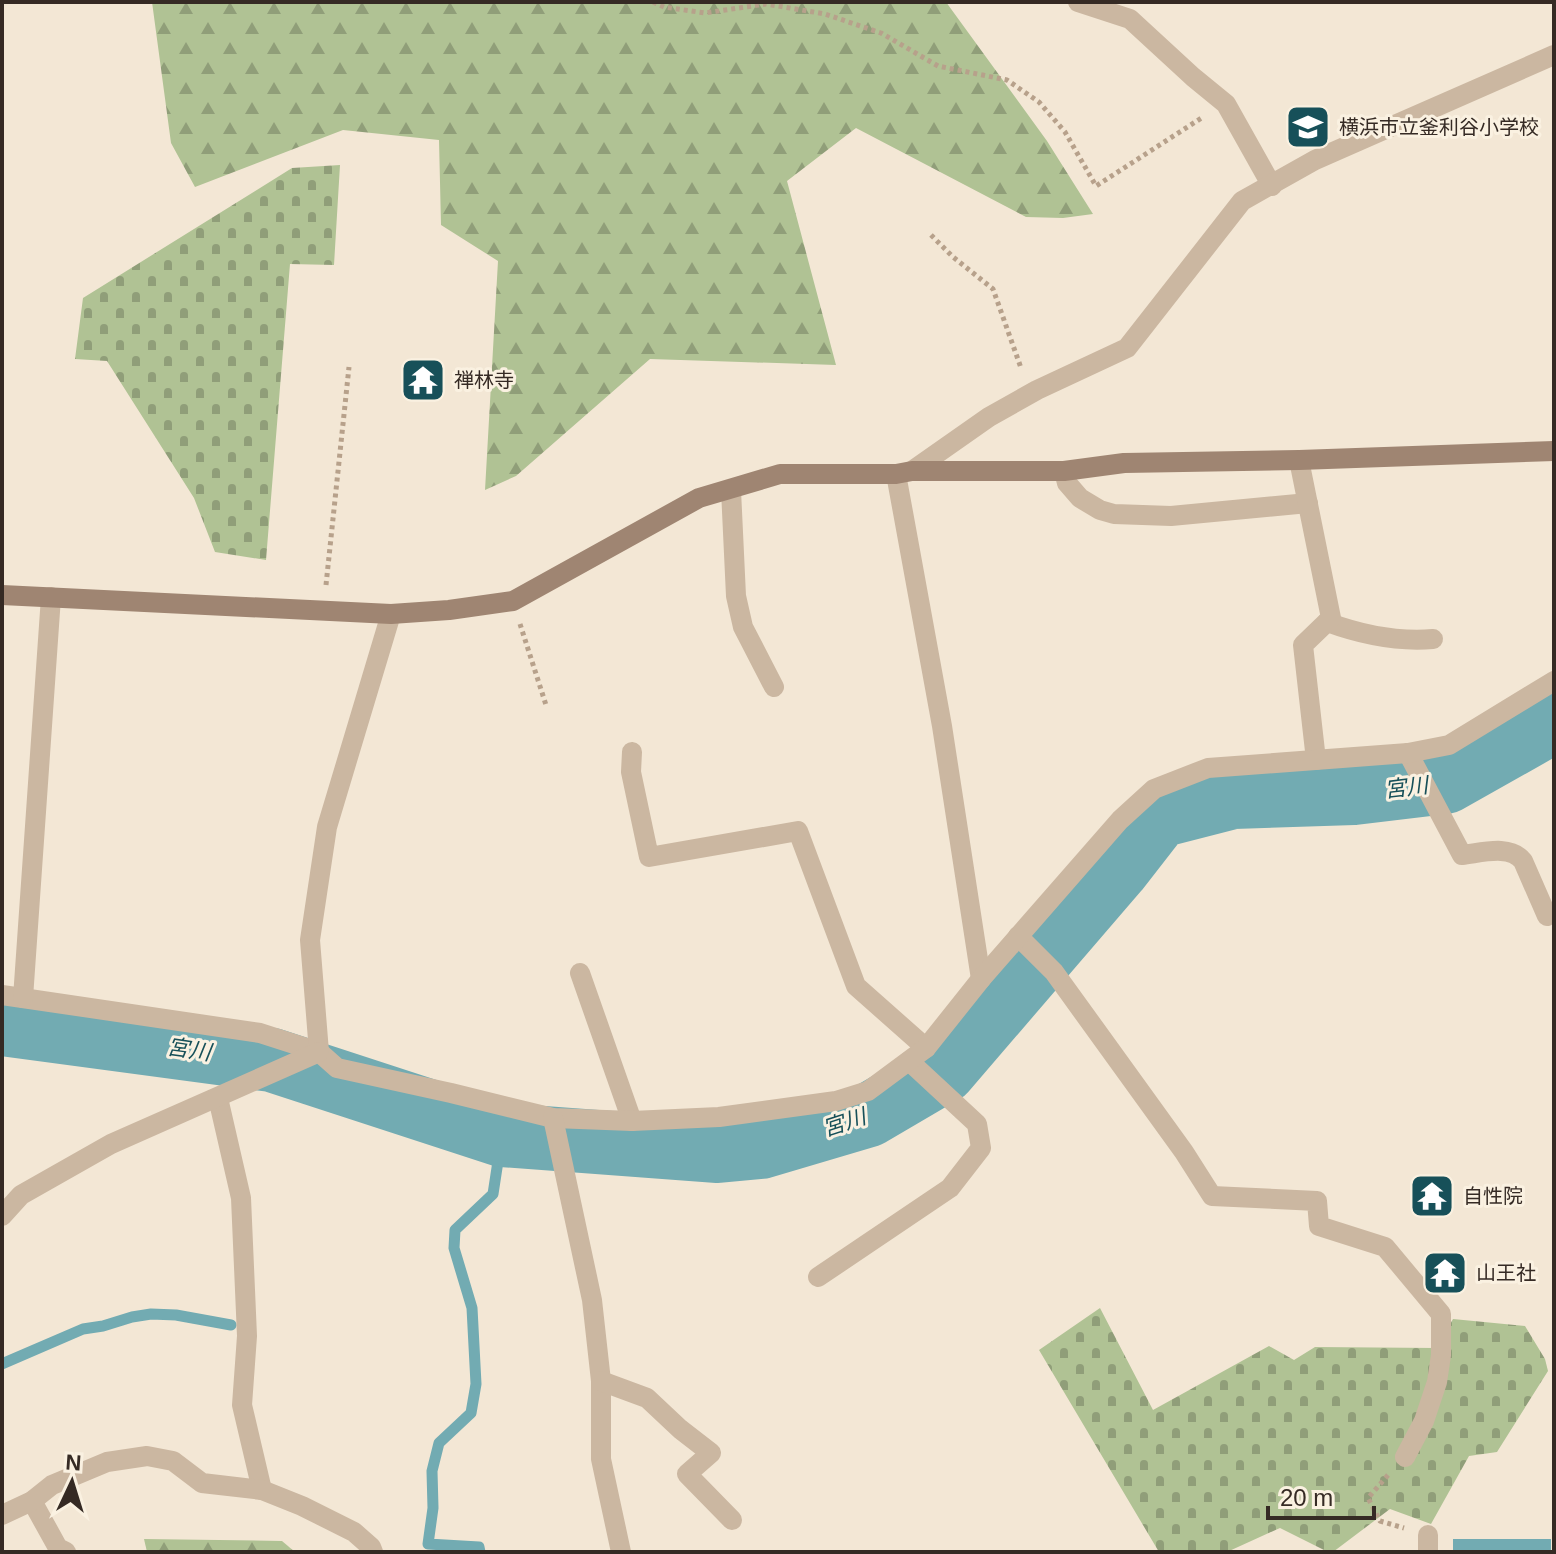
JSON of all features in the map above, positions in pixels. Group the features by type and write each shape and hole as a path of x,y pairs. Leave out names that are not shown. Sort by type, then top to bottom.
{"street":[{"path":"1078,2 1130,19 1226,104 1272,186"},
{"path":"904,472 1030,394 1127,348 1242,201 1315,160 1554,55"},
{"path":"2,595 391,614 449,610 513,601 699,498 780,474 1064,471 1124,463 1554,451"},
{"path":"1299,460 1331,618 1303,645 1316,760"},
{"path":"1064,471 1067,483 1080,498 1114,514 1171,516 1308,503"},
{"path":"904,472 981,979"},
{"path":"731,490 736,596 743,627 774,687"},
{"path":"23,998 51,597"},
{"path":"319,1052 310,940 327,827 391,614"},
{"path":"1327,622 1379,638 1433,639"},
{"path":"2,995 260,1033 319,1052 337,1068 553,1118 632,1121 719,1117 836,1101 868,1091 926,1048 981,979 1120,820 1154,789 1208,768 1408,753 1449,745 1554,681"},
{"path":"632,752 631,772 649,857 798,831 856,986 926,1048"},
{"path":"1408,753 1462,855 1503,850 1519,854 1547,916"},
{"path":"1018,936 1054,972 1184,1152 1212,1196 1317,1201 1319,1226 1385,1247 1441,1314 1441,1355 1437,1382 1424,1421 1405,1457"},
{"path":"580,973 632,1121"},
{"path":"2,1216 21,1195 111,1144 319,1052"},
{"path":"818,1277 950,1188 981,1148 977,1124 909,1061"},
{"path":"218,1098 241,1198 247,1336 242,1405 262,1490"},
{"path":"553,1118 592,1300 601,1381 601,1459 621,1552"},
{"path":"601,1381 647,1398 711,1453 687,1474 732,1520"},
{"path":"2,1515 32,1501 52,1485 107,1462 147,1456 173,1461 202,1483 262,1490 302,1506 354,1532 373,1552"},
{"path":"32,1501 58,1548 66,1552"}],"path":[{"path":"653,2 664,7 705,13 766,4 825,14 881,33 938,66 1007,80 1039,102 1065,132 1096,186 1226,104"},
{"path":"931,235 993,289 1030,394"},
{"path":"324,610 349,367"},
{"path":"513,601 546,705"},
{"path":"1405,1457 1368,1498 1380,1521 1428,1544"}],"green space":[{"path":"152,2 946,2 1047,141 1093,214 1063,218 1026,217 856,128 787,181 836,365 650,359 516,476 485,490 498,261 441,225 439,140 343,130 195,187 171,143"},
{"path":"340,165 334,265 290,264 266,560 215,552 194,498 107,361 75,359 83,298 292,168"},
{"path":"1100,1308 1153,1410 1269,1346 1294,1360 1315,1347 1437,1348 1453,1319 1525,1326 1545,1359 1548,1371 1497,1452 1469,1456 1431,1524 1390,1509 1333,1552 1280,1528 1227,1552 1159,1552 1039,1350"},
{"path":"144,1539 282,1541 295,1552 147,1552"}],"water":[{"path":"1453,1539 1551,1539 1551,1552 1453,1552"}],"waterway":[{"name":"宮川","path":"2,1024 272,1060 502,1135 718,1151 761,1147 869,1115 944,1071 1117,870 1159,816 1233,797 1354,793 1446,782 1554,721"},
{"path":"480,1552 479,1547 428,1544 433,1508 432,1471 439,1443 471,1413 476,1384 472,1308 454,1248 455,1230 493,1194 502,1135"},
{"path":"2,1364 83,1329 132,1317 176,1315 231,1325"}],"place":[{"name":"横浜市立釜利谷小学校","path":"1308,127"},
{"name":"禅林寺","path":"423,380"},
{"name":"自性院","path":"1432,1196"},
{"name":"山王社","path":"1445,1273"}]}
